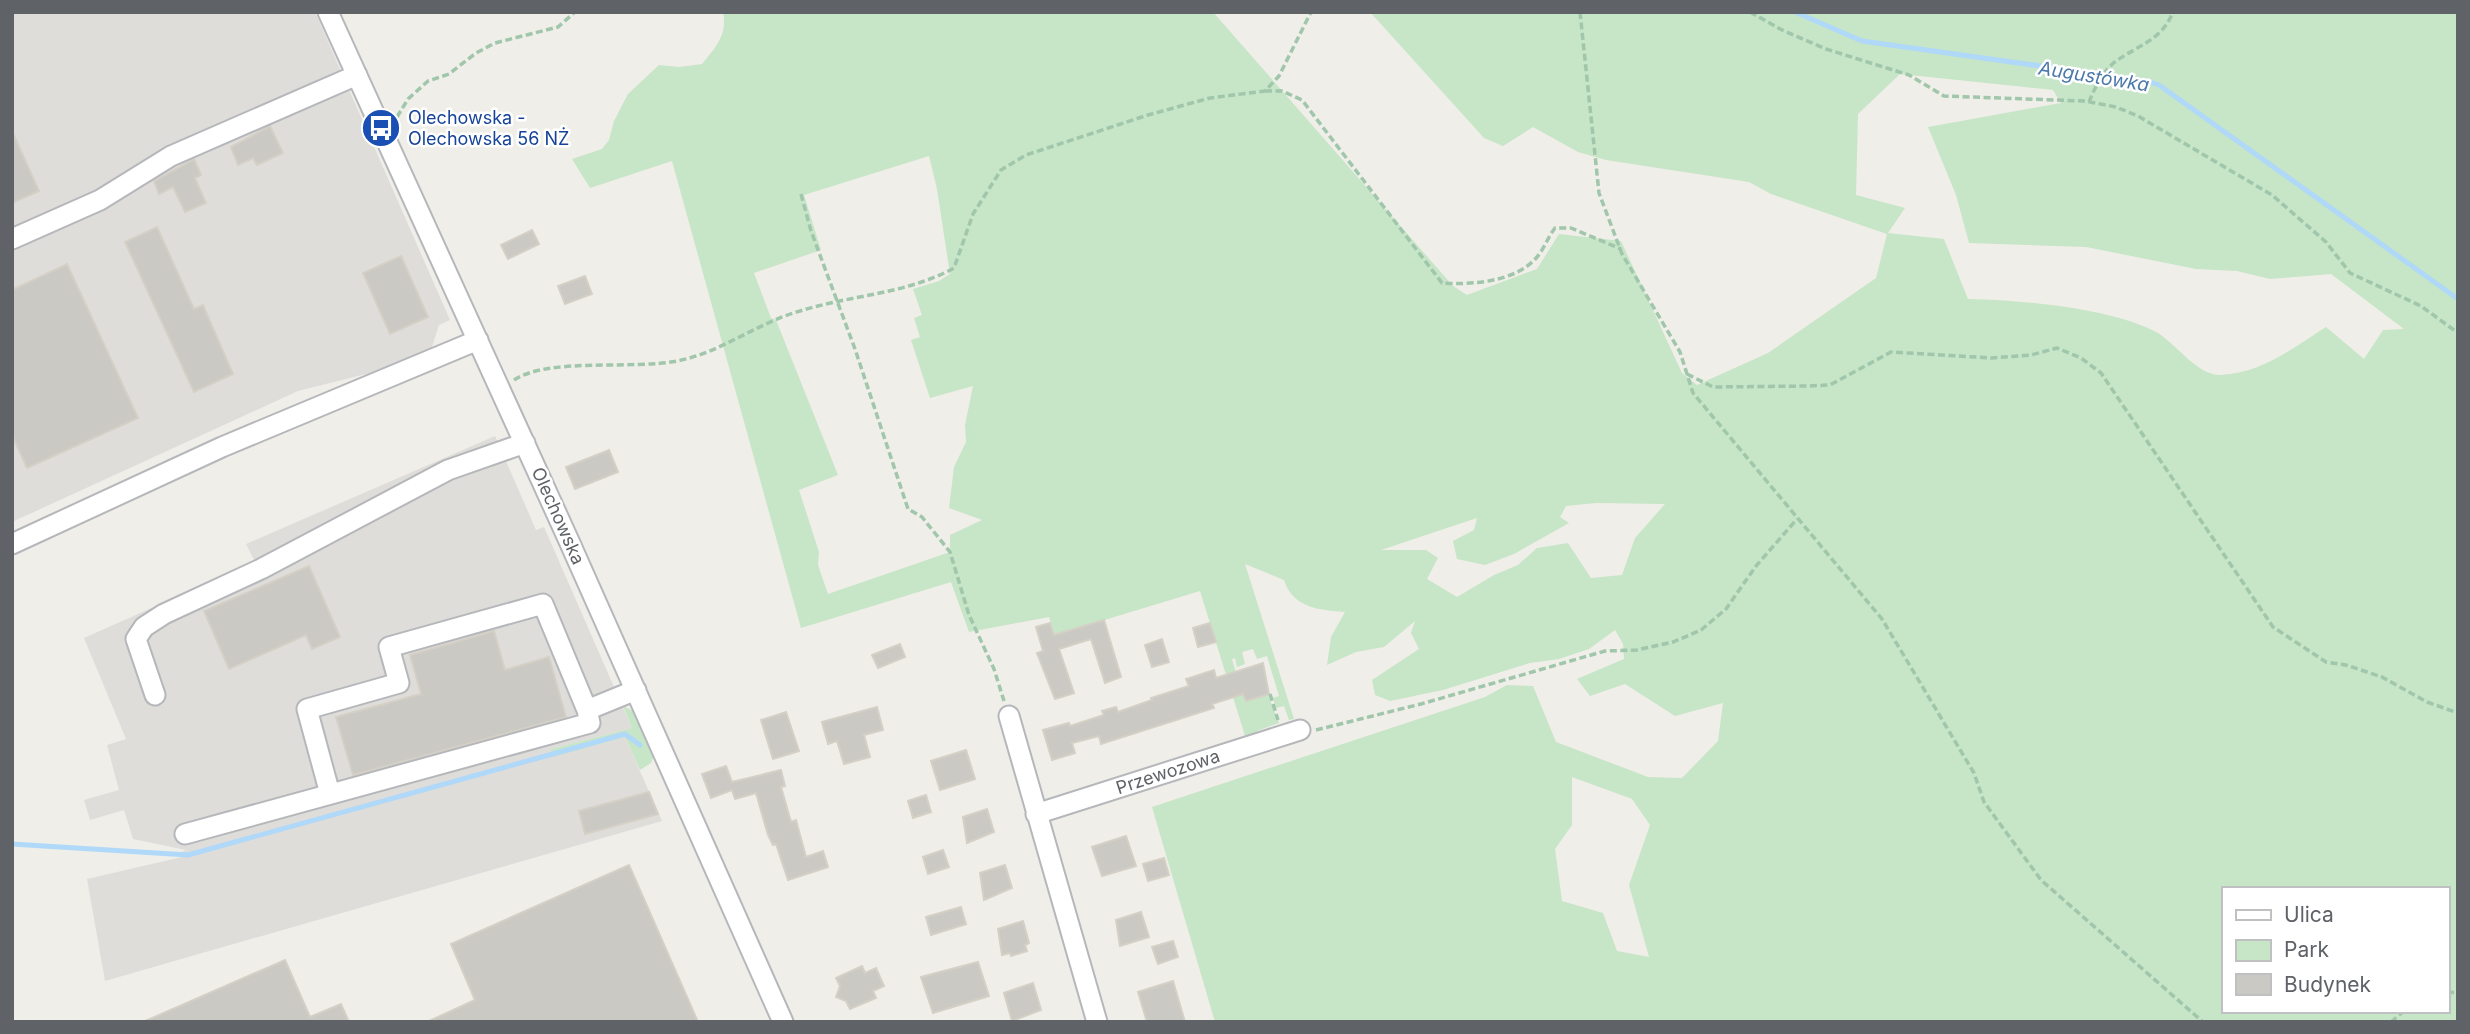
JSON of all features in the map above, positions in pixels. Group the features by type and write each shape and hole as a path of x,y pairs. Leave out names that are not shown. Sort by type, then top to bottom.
{"street":[{"name":"Olechowska","path":"328,12 636,690 783,1022"},
{"path":"12,239 100,200 171,156 357,75"},
{"path":"12,544 126,494 222,447 478,340"},
{"path":"155,695 136,639 144,627 164,614 261,569 448,470 524,443"},
{"path":"185,834 590,723 543,604 389,647 399,683 307,709 330,794"},
{"path":"587,710 636,690"},
{"path":"1009,716 1097,1022"},
{"name":"Przewozowa","path":"1036,814 1291,732"}],"path":[{"path":"385,137 408,99 428,81 449,74 495,43 558,27 575,12"},
{"path":"1265,91 1279,76 1311,12"},
{"path":"1580,12 1599,192 1622,251 1680,352 1693,394 1882,619 1974,773 1984,802 2041,880 2203,1022"},
{"path":"1751,12 1782,30 1826,49 1909,75 1944,96 2089,102 2116,107 2138,116 2272,195 2326,242 2350,273 2421,306 2458,332"},
{"path":"2089,102 2096,86 2115,62 2152,41 2165,30 2173,12"},
{"path":"500,389 520,376 536,371 647,366 679,361 704,354 799,311 932,280 954,268 973,214 1001,170 1026,155 1198,101 1265,91 1282,92 1302,100 1442,284 1473,285 1523,269 1538,256 1555,228 1571,228 1622,251"},
{"path":"801,194 811,231 838,302 908,509 922,517 950,552 969,615 994,669 1009,716"},
{"path":"1686,374 1713,387 1808,386 1830,384 1891,352 1992,358 2031,355 2057,348 2069,353 2101,373 2273,627 2326,662 2346,665 2382,677 2427,702 2458,713"},
{"path":"1270,694 1291,732 1325,729 1605,651 1637,650 1673,642 1701,629 1726,609 1756,566 1797,519"}],"shaded area":[{"path":"12,12 315,12 450,320 439,325 432,347 382,370 298,391 12,522"},
{"path":"495,436 536,530 544,527 632,728 551,749 553,756 625,737 662,821 105,981 87,879 182,857 181,852 186,850 133,839 124,810 90,820 84,800 119,790 107,745 126,739 84,638 255,562 246,544"}],"green space":[{"path":"723,12 1213,12 1453,286 1467,295 1537,269 1559,234 1621,241 1682,373 1697,385 1768,353 1876,278 1887,234 1771,194 1749,182 1606,160 1578,152 1533,127 1503,146 1484,138 1370,12 2458,12 2458,1022 1215,1022 1152,807 1485,697 1507,685 1533,686 1556,742 1648,777 1682,778 1718,741 1723,703 1675,716 1625,684 1590,696 1577,679 1624,659 1623,644 1615,630 1589,649 1559,659 1530,663 1443,690 1390,701 1375,695 1372,680 1419,649 1411,633 1415,621 1384,647 1356,652 1327,665 1331,637 1345,612 1308,606 1294,597 1284,580 1245,564 1294,719 1289,720 1284,706 1276,708 1273,698 1279,696 1267,656 1257,659 1253,649 1242,652 1245,664 1237,667 1235,658 1232,659 1245,702 1268,695 1279,723 1257,731 1254,737 1246,739 1200,591 1055,635 1049,617 969,632 951,582 801,628 672,161 590,188 572,159 602,149 609,140 614,121 628,94 659,65 679,67 702,64 719,41 724,28","holes":["1900,74 2053,90 2061,103 1928,127 1956,195 1969,243 2086,247 2196,269 2237,271 2270,279 2331,274 2404,329 2383,330 2364,359 2326,327 2264,364 2250,370 2221,375 2203,370 2156,332 2115,317 2065,307 1968,299 1944,239 1888,233 1905,208 1856,195 1858,114","929,156 950,274 939,281 913,289 922,315 914,318 920,337 911,340 930,398 973,386 965,425 966,442 954,467 949,508 982,520 950,535 950,552 828,594 818,565 819,552 799,490 838,475 776,320 771,318 754,273 821,250 804,195","1596,503 1665,504 1635,538 1622,575 1591,578 1568,543 1537,548 1518,565 1494,575 1457,597 1427,579 1438,558 1426,550 1381,550 1477,518 1474,530 1453,541 1457,559 1485,565 1514,554 1569,523 1560,517 1566,506","1572,777 1632,799 1650,825 1629,885 1649,957 1617,951 1603,913 1562,901 1555,849 1572,825"]},
{"path":"623,706 635,712 655,753 651,763 640,770 625,737 553,757 551,749 632,728"}],"building":[{"path":"270,126 283,153 257,165 253,158 238,165 231,147"},
{"path":"12,131 39,191 12,203"},
{"path":"194,159 201,175 195,178 206,203 185,212 173,187 159,194 154,181"},
{"path":"157,227 194,309 203,305 233,374 194,392 125,242"},
{"path":"532,230 539,244 508,259 501,245"},
{"path":"401,256 428,317 390,334 363,273"},
{"path":"67,264 138,418 27,468 12,435 12,290"},
{"path":"585,276 592,294 565,304 558,286"},
{"path":"609,450 618,472 575,489 566,467"},
{"path":"309,566 340,637 312,649 306,635 229,669 204,611"},
{"path":"1104,620 1121,677 1105,683 1091,639 1059,649 1074,693 1055,699 1037,653 1043,651 1036,627 1050,623 1054,635"},
{"path":"1210,623 1216,642 1198,647 1193,628"},
{"path":"494,631 505,670 549,657 566,717 353,775 336,717 421,694 410,655"},
{"path":"1162,639 1169,662 1152,667 1145,645"},
{"path":"900,644 905,657 878,668 872,655"},
{"path":"1263,663 1269,694 1246,701 1243,694 1212,704 1214,708 1101,744 1099,736 1072,743 1075,753 1052,760 1043,730 1069,723 1070,726 1104,715 1102,711 1116,707 1118,712 1189,686 1186,679 1214,670 1216,678"},
{"path":"877,707 883,730 864,735 870,757 844,764 837,741 828,744 822,722"},
{"path":"786,712 799,751 773,759 761,720"},
{"path":"966,750 975,779 940,790 931,761"},
{"path":"726,766 732,782 781,770 785,786 781,787 791,822 796,820 806,857 823,851 828,867 788,880 776,844 773,845 768,835 756,793 735,799 732,790 711,798 702,774"},
{"path":"649,792 658,814 585,834 579,811"},
{"path":"926,795 931,812 913,818 908,801"},
{"path":"987,809 994,832 967,843 963,817"},
{"path":"1126,836 1136,866 1102,876 1092,847"},
{"path":"943,850 949,867 928,874 923,857"},
{"path":"1164,858 1169,875 1148,881 1143,864"},
{"path":"629,865 698,1022 427,1022 475,1000 451,944"},
{"path":"1005,865 1012,888 984,900 980,873"},
{"path":"961,907 966,924 931,935 926,917"},
{"path":"1141,912 1149,937 1120,946 1116,920"},
{"path":"1023,921 1029,943 1025,945 1027,951 1011,956 1010,953 1002,955 998,929"},
{"path":"1173,941 1178,957 1158,964 1152,947"},
{"path":"285,960 310,1017 341,1004 349,1022 143,1022"},
{"path":"978,962 989,996 933,1013 921,977"},
{"path":"862,966 865,973 876,968 884,986 873,991 876,998 850,1009 846,1001 836,997 840,986 836,978"},
{"path":"1173,981 1185,1022 1147,1022 1138,992"},
{"path":"1033,983 1041,1010 1012,1021 1004,993"}],"waterway":[{"name":"Augustówka","path":"1795,12 1862,41 2147,81 2159,85 2458,299"},
{"path":"12,844 188,855 625,734 640,745"}],"place":[{"name":"Olechowska - Olechowska 56 NŻ","path":"381,128"}]}
